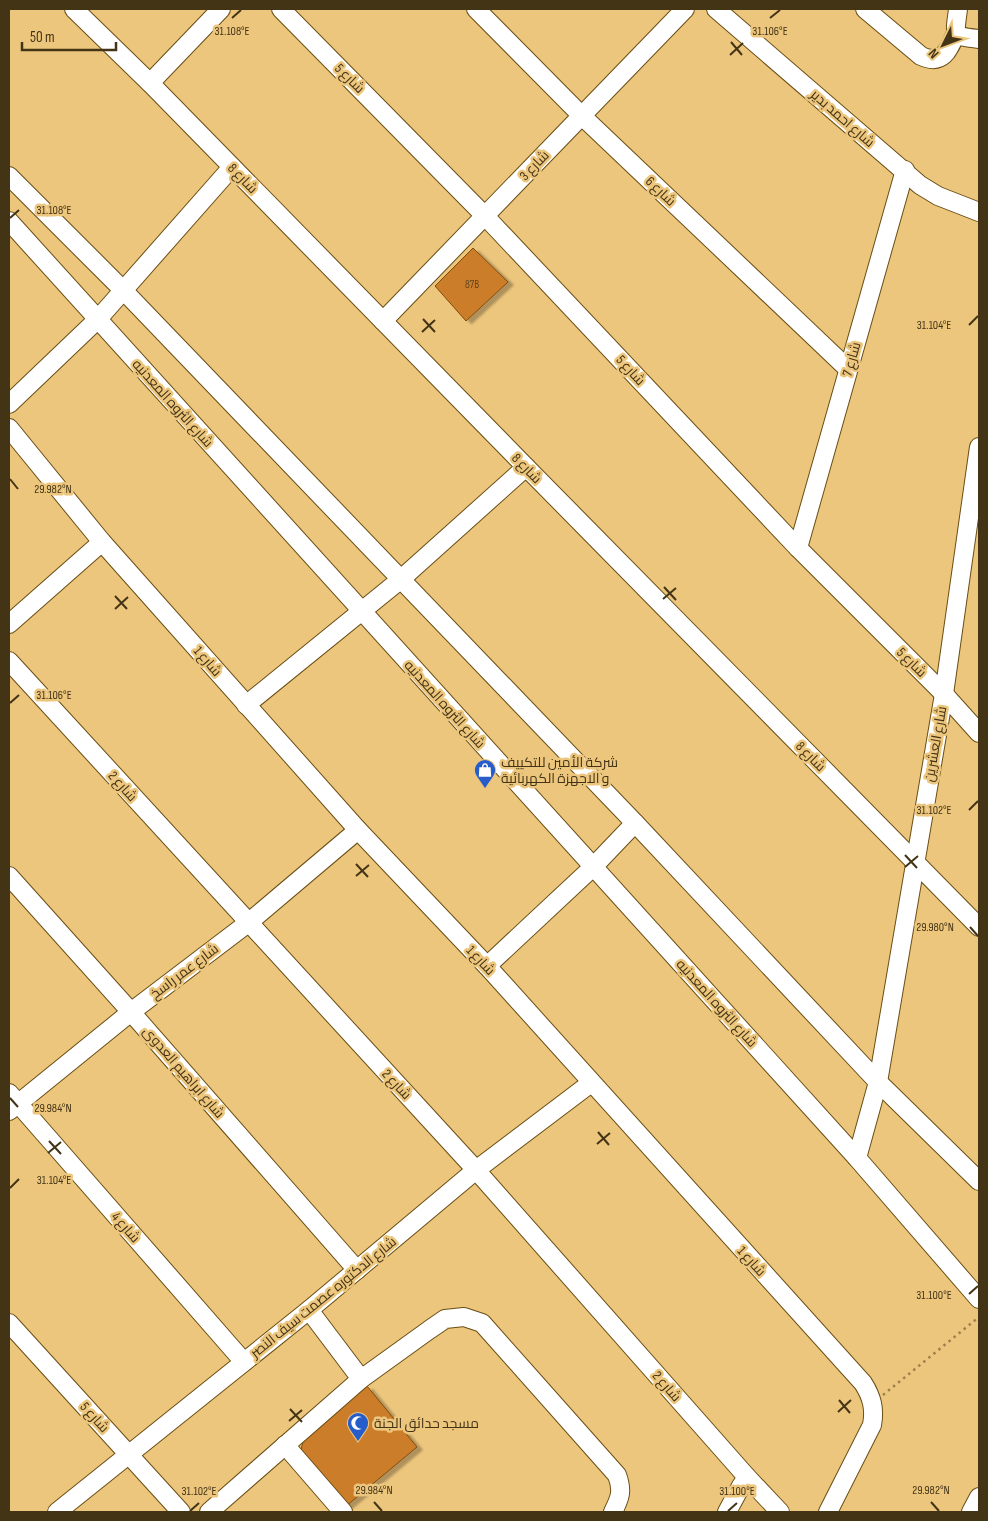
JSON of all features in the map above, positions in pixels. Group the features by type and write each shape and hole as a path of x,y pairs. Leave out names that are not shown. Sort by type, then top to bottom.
{"street":[{"name":"شارع 8","path":"74,9 150,83 979,927"},
{"path":"150,83 221,9"},
{"name":"شارع 5","path":"281,9 485,216 798,548 944,694 979,733"},
{"name":"شارع 6","path":"476,9 582,116 848,369"},
{"name":"شارع 3","path":"383,321 686,9"},
{"name":"شارع احمد بدير","path":"716,9 905,170 920,186 938,196 979,212"},
{"path":"865,9 927,59 934,59 946,54 956,33 958,9"},
{"path":"956,33 960,36 979,39"},
{"path":"9,404 98,319 232,167"},
{"name":"شارع 7","path":"798,548 905,170"},
{"path":"9,176 123,290 635,823 878,1082 979,1181"},
{"name":"شارع الثروه المعدنيه","path":"9,221 361,612 858,1158 979,1299"},
{"name":"شارع 1","path":"9,428 102,542 246,705 358,830 487,966 863,1384 873,1403"},
{"name":"شارع العشرين","path":"858,1158 878,1082 944,694 979,447"},
{"path":"246,705 400,580 526,467"},
{"path":"9,624 102,542"},
{"name":"شارع 2","path":"9,661 476,1170 747,1478 780,1512"},
{"path":"487,966 593,867 635,823"},
{"name":"شارع عمر راسخ","path":"12,1102 248,923 358,830"},
{"name":"شارع ابراهيم العدوى","path":"9,876 357,1270"},
{"name":"شارع الدكتوره عصمت سيف النصر","path":"57,1512 309,1310 476,1170 591,1083"},
{"name":"شارع 4","path":"12,1102 244,1362"},
{"path":"309,1310 361,1379"},
{"path":"209,1512 361,1379 445,1319 464,1317 482,1323 617,1475 620,1485 620,1496 613,1512"},
{"name":"شارع 5","path":"9,1323 181,1512"},
{"path":"828,1512 872,1425 873,1403"},
{"path":"286,1445 343,1512"},
{"path":"727,1512 747,1478"},
{"path":"971,1512 979,1497"}],"path":[{"path":"873,1403 979,1317"}],"building":[{"path":"473,248 508,282 466,321 435,286"},
{"name":"مسجد حدائق الجنة","path":"367,1386 417,1447 345,1507 300,1453 304,1438"}],"place":[{"name":"شركة الأمين للتكييف و الاجهزة الكهربائية","path":"485,789"},
{"name":"مسجد حدائق الجنة","path":"358,1442"}]}
